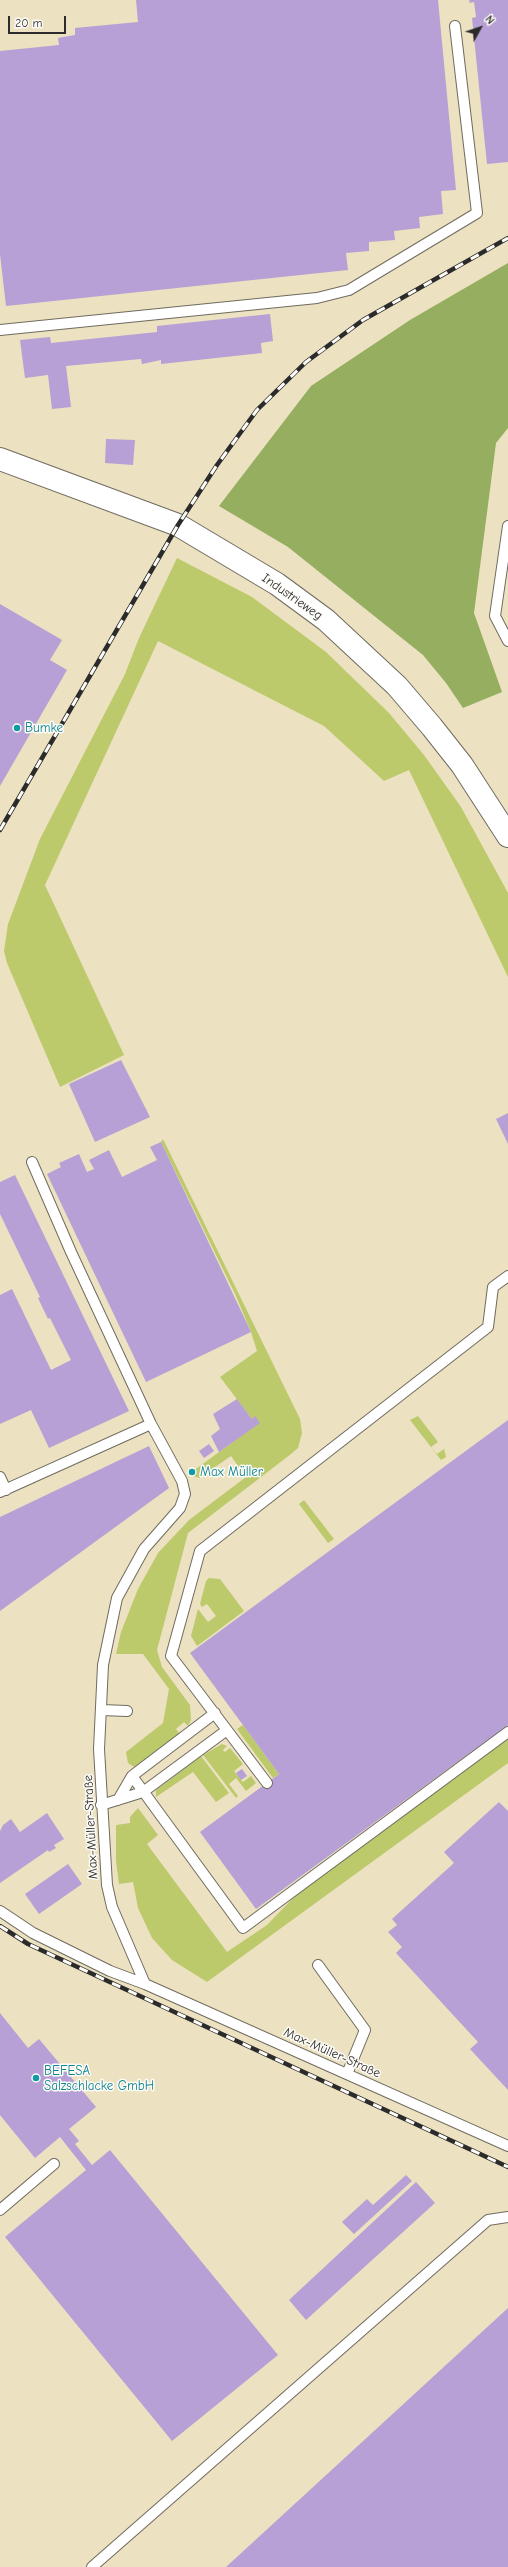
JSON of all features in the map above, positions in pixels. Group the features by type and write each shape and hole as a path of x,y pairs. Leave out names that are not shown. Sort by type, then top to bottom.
{"street":[{"name":"Industrieweg","path":"0,459 178,525 277,584 326,620 397,686 432,727 466,771 508,836"}],"lane":[{"path":"0,330 309,298 349,290 478,213 455,26"},
{"path":"508,526 495,616 508,641"},
{"path":"0,1477 3,1491 151,1424 71,1252 32,1162"},
{"path":"267,1783 171,1656 200,1551 488,1327 493,1287 508,1276"},
{"name":"Max-Müller-Straße","path":"145,1984 112,1907 107,1885 101,1804 100,1749 103,1666 117,1598 144,1549 180,1508 185,1494 182,1481 151,1424"},
{"path":"101,1710 127,1711"},
{"path":"118,1800 132,1776 215,1714"},
{"path":"101,1804 143,1792 227,1730"},
{"path":"132,1776 243,1928 508,1732"},
{"name":"Max-Müller-Straße","path":"0,1911 33,1933 74,1954 145,1984 508,2146"},
{"path":"318,1965 365,2030 347,2074"},
{"path":"0,2210 54,2164"},
{"path":"92,2567 488,2220 508,2217"}],"green space":[{"path":"508,263 508,428 496,443 474,613 502,692 463,708 446,683 423,655 288,547 219,506 311,386 410,320"},
{"path":"177,558 252,597 326,652 389,713 424,755 461,807 508,893 508,977 409,770 384,781 324,726 158,641 45,885 124,1055 60,1087 7,963 4,951 8,924 40,839 125,674 139,638"},
{"path":"163,1139 300,1419 302,1433 298,1448 188,1533 157,1650 162,1667 190,1705 191,1720 188,1726 184,1722 176,1729 180,1734 134,1767 128,1763 126,1752 163,1723 169,1689 143,1654 116,1654 121,1632 138,1589 158,1553 189,1520 246,1477 231,1456 199,1478 189,1474 259,1423 255,1417 252,1419 220,1377 257,1351 236,1296 161,1142"},
{"path":"418,1416 438,1442 431,1447 437,1454 444,1449 446,1457 441,1460 410,1420"},
{"path":"304,1500 334,1539 328,1543 299,1504"},
{"path":"209,1578 220,1579 244,1611 197,1646 191,1636 198,1609 208,1622 216,1616 207,1604 202,1607 200,1604 206,1581"},
{"path":"243,1725 279,1774 273,1778 237,1729"},
{"path":"508,1739 508,1763 207,1982 172,1960 152,1938 138,1908 133,1882 119,1884 116,1861 116,1825 130,1823 130,1817 138,1808 158,1835 147,1844 227,1952 267,1925 297,1894"},
{"path":"222,1744 227,1746 223,1750 225,1752 230,1748 243,1764 234,1771 243,1782 251,1776 256,1783 246,1791 236,1778 229,1784 238,1796 236,1798 203,1755"},
{"path":"201,1756 229,1793 216,1802 193,1772 156,1797 156,1790"}],"building":[{"path":"136,0 438,0 456,190 441,191 443,214 419,217 420,228 394,231 395,240 369,242 369,251 346,253 348,270 6,306 0,254 0,51 59,45 58,38 75,35 75,28 138,22"},
{"path":"469,0 508,0 508,162 487,164 472,18 476,17 474,2 470,3"},
{"path":"270,314 273,341 261,343 262,353 161,364 161,360 142,364 141,359 66,366 71,407 52,409 48,375 25,378 20,340 50,337 51,343 157,332 157,326"},
{"path":"106,439 135,440 133,465 105,463"},
{"name":"Bumke","path":"0,604 62,640 50,660 67,670 0,786"},
{"path":"121,1060 150,1117 95,1142 69,1084"},
{"path":"508,1113 508,1144 496,1119"},
{"path":"161,1142 251,1332 146,1382 47,1174 61,1167 59,1163 79,1154 87,1172 94,1169 89,1160 109,1150 122,1177 157,1160 150,1147"},
{"path":"15,1175 129,1411 49,1448 31,1410 0,1424 0,1295 12,1289 51,1370 71,1360 50,1318 48,1319 38,1298 40,1297 0,1214 0,1182"},
{"path":"237,1399 252,1419 255,1416 260,1423 219,1452 211,1436 220,1429 213,1414"},
{"path":"508,1420 508,1725 256,1909 200,1832 279,1774 190,1653"},
{"path":"209,1444 214,1451 204,1458 199,1451"},
{"path":"149,1446 169,1488 0,1611 0,1517"},
{"path":"242,1769 247,1776 241,1780 236,1773"},
{"path":"499,1802 508,1811 508,2090 470,2049 478,2042 396,1953 402,1947 388,1932 397,1925 392,1919 454,1863 444,1852"},
{"path":"47,1813 64,1839 54,1845 56,1848 49,1852 48,1850 0,1883 0,1831 3,1825 11,1819 20,1832"},
{"path":"68,1864 82,1884 39,1914 25,1894"},
{"path":"0,2013 28,2048 39,2039 96,2107 69,2129 79,2141 75,2144 92,2165 110,2150 278,2355 172,2441 5,2237 86,2170 60,2137 35,2158 0,2115"},
{"path":"406,2175 412,2181 354,2234 342,2222 367,2199 373,2205"},
{"path":"416,2182 435,2203 306,2320 289,2300"},
{"path":"508,2308 508,2567 226,2567"}],"railway":[{"path":"0,830 178,525 217,465 257,410 306,362 363,320 508,238"},
{"path":"0,1926 28,1944 508,2167"}],"place":[{"name":"Bumke","path":"17,728"},
{"name":"Max Müller","path":"192,1472"},
{"name":"BEFESA Salzschlacke GmbH","path":"36,2078"}]}
